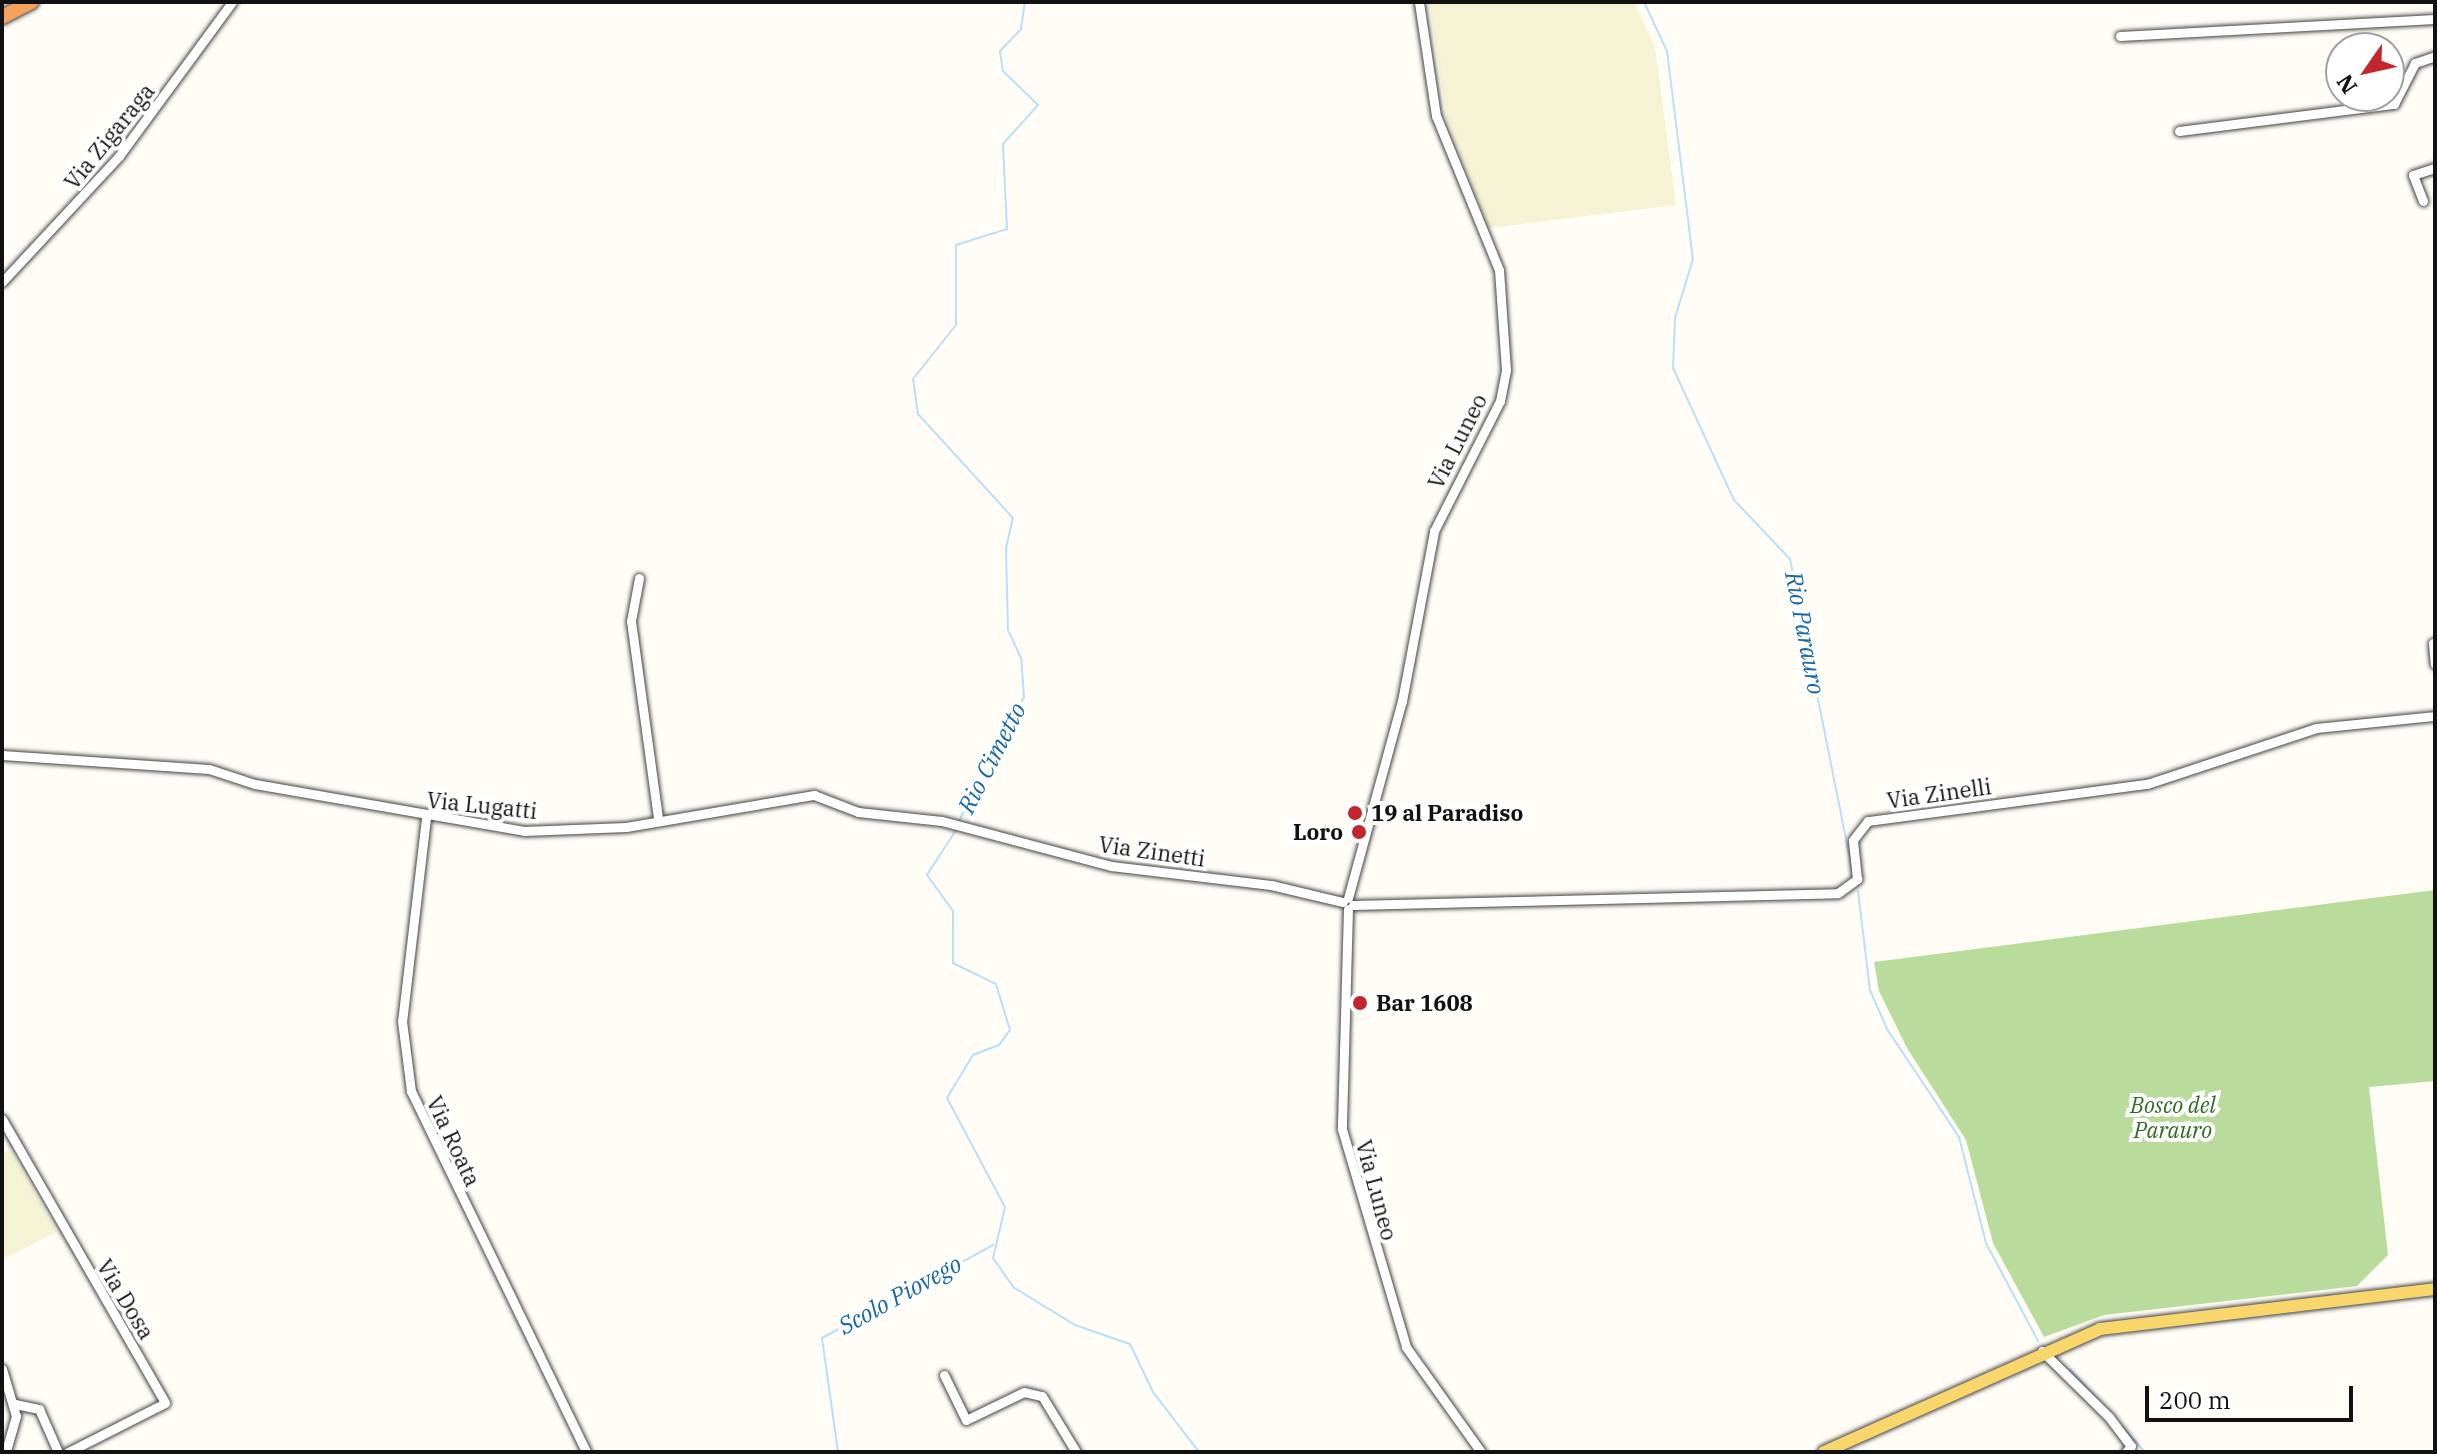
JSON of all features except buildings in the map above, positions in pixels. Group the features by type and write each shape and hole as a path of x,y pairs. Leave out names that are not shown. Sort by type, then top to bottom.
{"highway":[{"path":"2,17 31,2"}],"main road":[{"path":"1824,1452 2042,1351 2118,1326 2435,1289"}],"street":[{"name":"Via Zigaraga","path":"2,282 110,168 232,2"},
{"name":"Via Luneo","path":"1419,2 1436,116 1499,270 1506,370 1500,401 1434,531 1402,701 1348,904 1342,1129 1406,1347 1481,1452"},
{"path":"2120,36 2435,19"},
{"path":"2179,131 2394,104 2415,63 2435,56"},
{"path":"2423,201 2413,175 2435,168"},
{"path":"639,578 631,621 658,819"},
{"path":"2433,643 2435,664"},
{"name":"Via Zinelli","path":"1348,904 1838,893 1857,879 1853,840 1868,821 2147,784 2316,728 2435,716"},
{"name":"Via Lugatti","path":"2,755 209,769 426,818 524,831 658,819 809,795 858,812 958,825"},
{"name":"Via Roata","path":"426,818 402,1021 411,1091 586,1452"},
{"name":"Via Zinetti","path":"958,825 1111,866 1271,885 1348,904"},
{"name":"Via Dosa","path":"2,1119 165,1403 68,1452"},
{"path":"2042,1351 2109,1417 2131,1446 2126,1452"},
{"path":"2,1369 15,1404 6,1452"},
{"path":"944,1375 966,1420 1024,1392 1042,1396 1076,1452"},
{"path":"15,1404 39,1409 58,1452"}],"shaded area":[{"path":"1429,2 1634,2 1655,47 1676,205 1489,228 1447,121"},
{"path":"10,1150 57,1232 2,1260 2,1154"}],"green space":[{"name":"Bosco del Parauro","path":"2435,890 2435,1081 2369,1087 2388,1255 2357,1286 2104,1315 2044,1337 1993,1243 1966,1140 1907,1048 1879,991 1874,962"}],"waterway":[{"name":"Rio Cimetto","path":"959,821 1024,697 1021,658 1008,630 1006,548 1013,518 918,414 913,379 956,325 956,245 1007,229 1003,144 1038,105 1003,71 1000,51 1021,29 1025,2"},
{"name":"Rio Parauro","path":"1644,2 1667,51 1693,259 1675,318 1673,368 1734,500 1790,559 1852,870"},
{"name":"Rio Cimetto","path":"958,827 927,875 953,911 953,963 996,984 1010,1030 999,1045 973,1055 947,1098 1005,1207 993,1258 1013,1287 1075,1325 1130,1344 1153,1392 1199,1452"},
{"name":"Rio Parauro","path":"1858,891 1870,990 1887,1029 1959,1137 1986,1243 2038,1341"},
{"name":"Scolo Piovego","path":"838,1452 822,1338 993,1245"},
{"name":"Rio Parauro","path":"2070,1369 2099,1401"},
{"name":"Rio Parauro","path":"2122,1426 2145,1452"}],"place":[{"name":"19 al Paradiso","path":"1355,813"},
{"name":"Loro","path":"1359,832"},
{"name":"Bar 1608","path":"1360,1003"}]}
